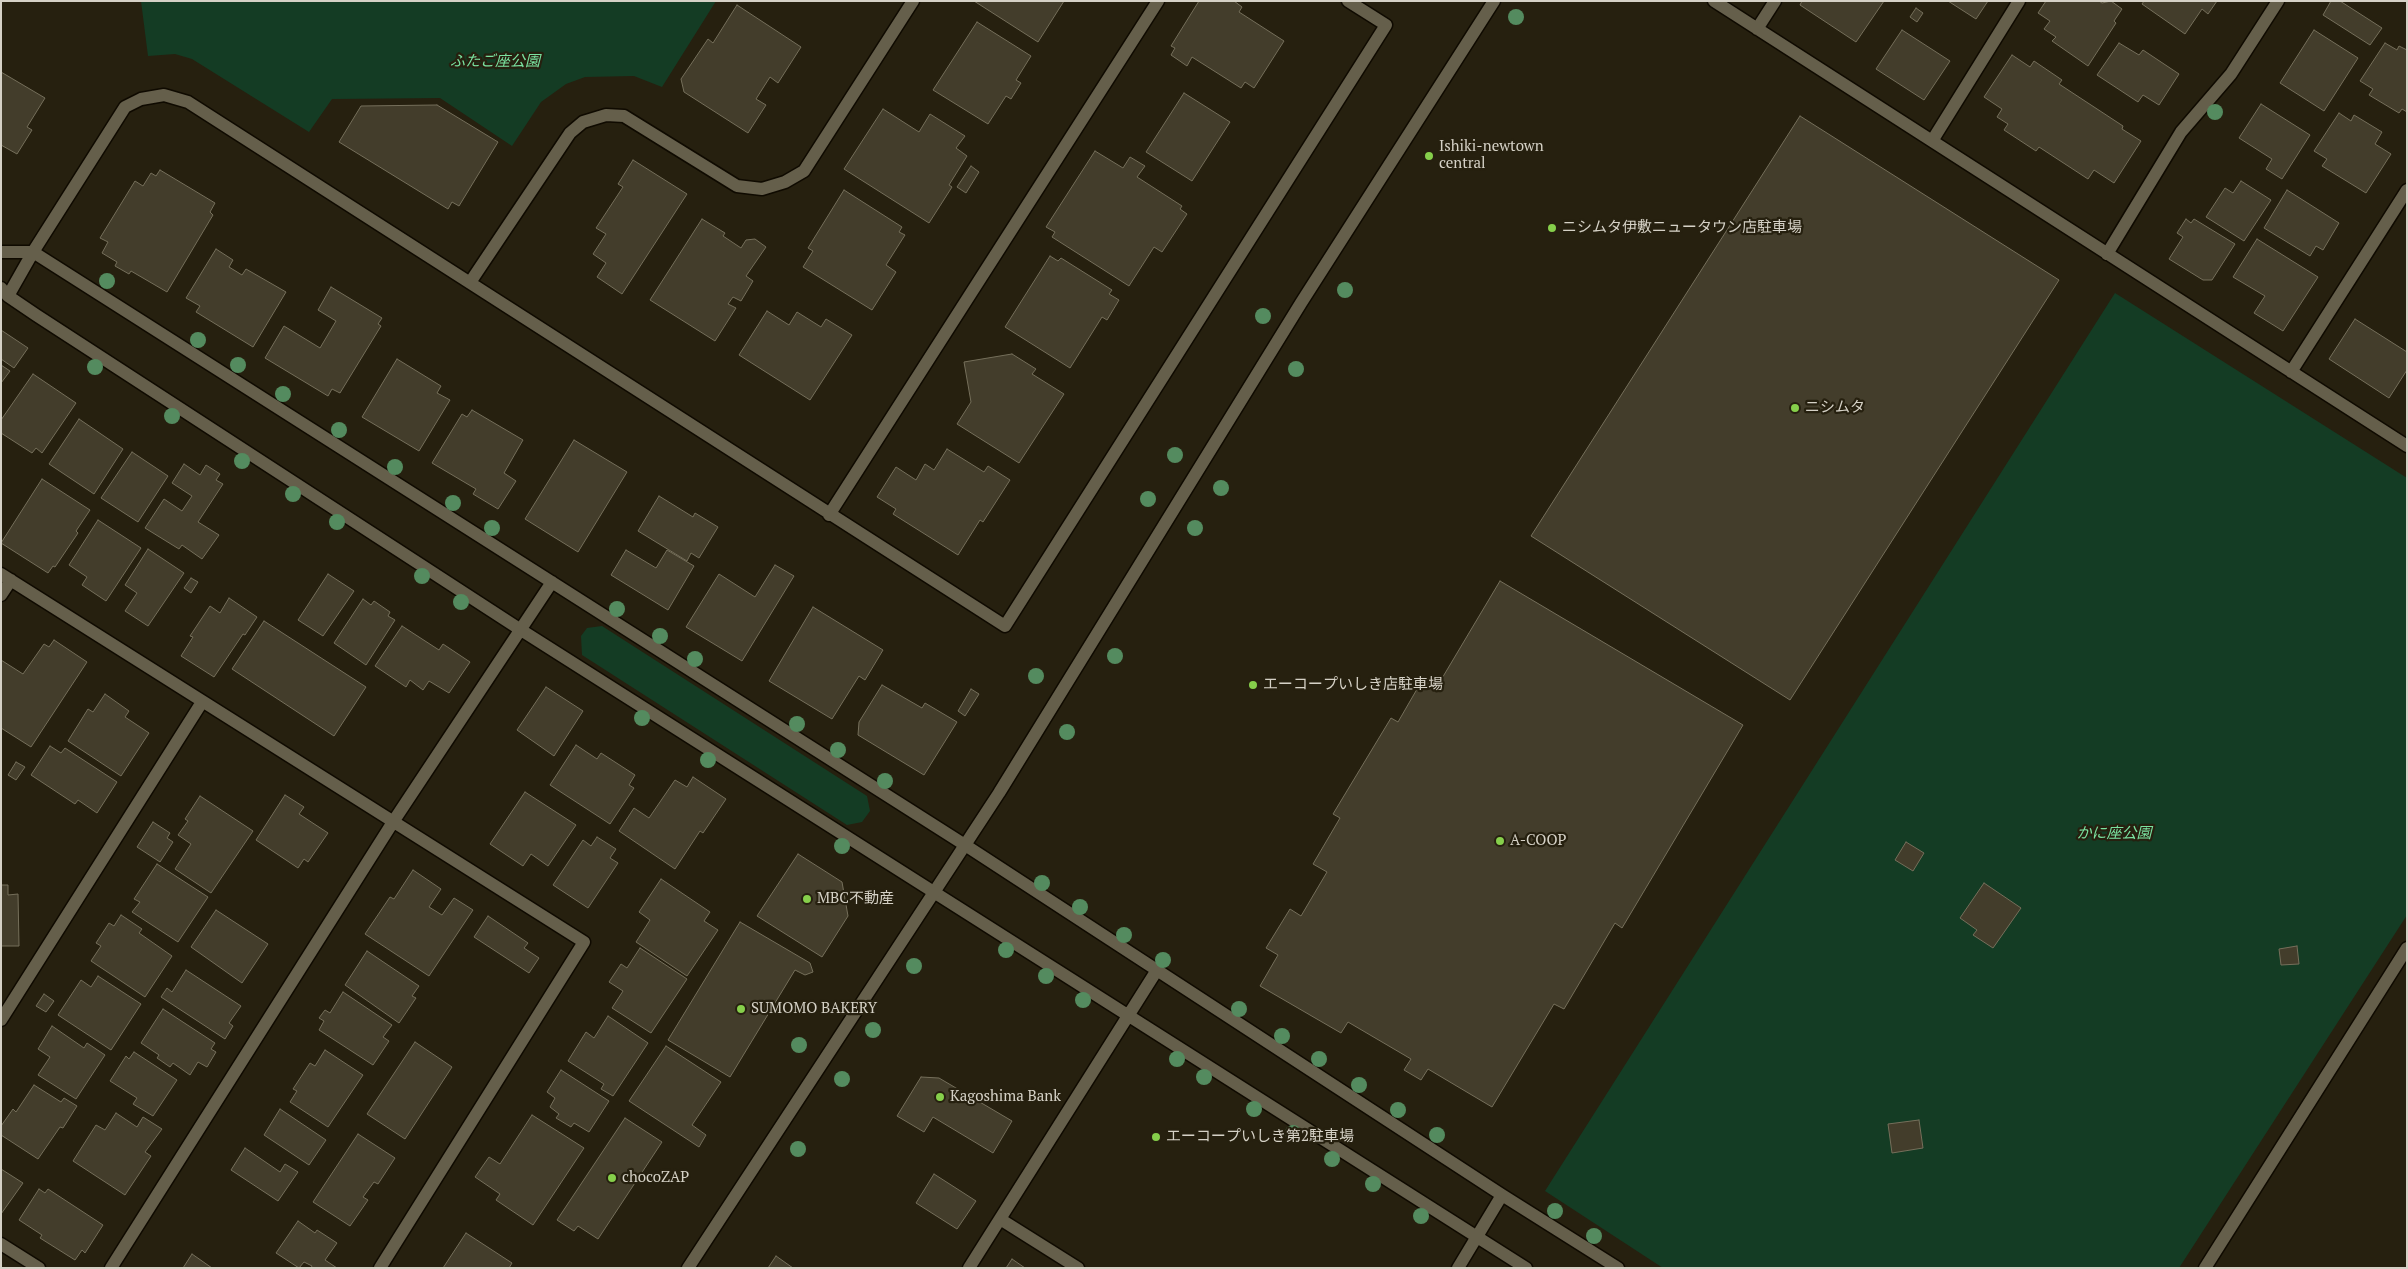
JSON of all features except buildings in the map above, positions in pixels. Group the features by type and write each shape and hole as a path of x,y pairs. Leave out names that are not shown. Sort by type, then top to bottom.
{"street":[{"path":"470,281 570,133 583,122 606,114 624,116 737,186 762,189 785,182 804,171 912,1"},
{"path":"829,515 1158,1"},
{"path":"1348,1 1386,25 1005,626 829,515 470,281 188,102 164,95 141,98 125,107 33,252 5,292 521,630 935,891 1526,1268"},
{"path":"688,1268 965,845 1301,303 1494,1"},
{"path":"1714,1 2407,446"},
{"path":"1758,30 1775,1"},
{"path":"1932,141 2020,1"},
{"path":"2107,254 2181,132 2231,74 2278,1"},
{"path":"2292,372 2407,190"},
{"path":"1,252 33,252 965,845 1502,1195 1618,1268"},
{"path":"1,595 6,577 584,942 380,1268"},
{"path":"111,1268 393,822 552,582"},
{"path":"1,1020 202,702"},
{"path":"2205,1268 2407,948"},
{"path":"969,1268 1157,970"},
{"path":"1458,1268 1502,1195"},
{"path":"1000,1219 1078,1268"},
{"path":"1,1244 39,1268"}],"green space":[{"name":"ふたご座公園","path":"141,1 716,1 662,87 634,76 585,77 566,84 541,102 512,146 440,98 332,99 309,132 192,59 175,54 148,56"},
{"name":"かに座公園","path":"2115,293 2407,478 2407,915 2179,1268 1663,1268 1545,1191"},
{"path":"602,626 867,796 870,811 862,822 847,825 582,655 581,636 587,628"}],"place":[{"name":"Ishiki-newtown central","path":"1429,156"},
{"name":"ニシムタ伊敷ニュータウン店駐車場","path":"1552,228"},
{"name":"ニシムタ","path":"1795,408"},
{"name":"エーコープいしき店駐車場","path":"1253,685"},
{"name":"A-COOP","path":"1500,841"},
{"name":"MBC不動産","path":"807,899"},
{"name":"SUMOMO BAKERY","path":"741,1009"},
{"name":"Kagoshima Bank","path":"940,1097"},
{"name":"エーコープいしき第2駐車場","path":"1156,1137"},
{"name":"chocoZAP","path":"612,1178"}]}
